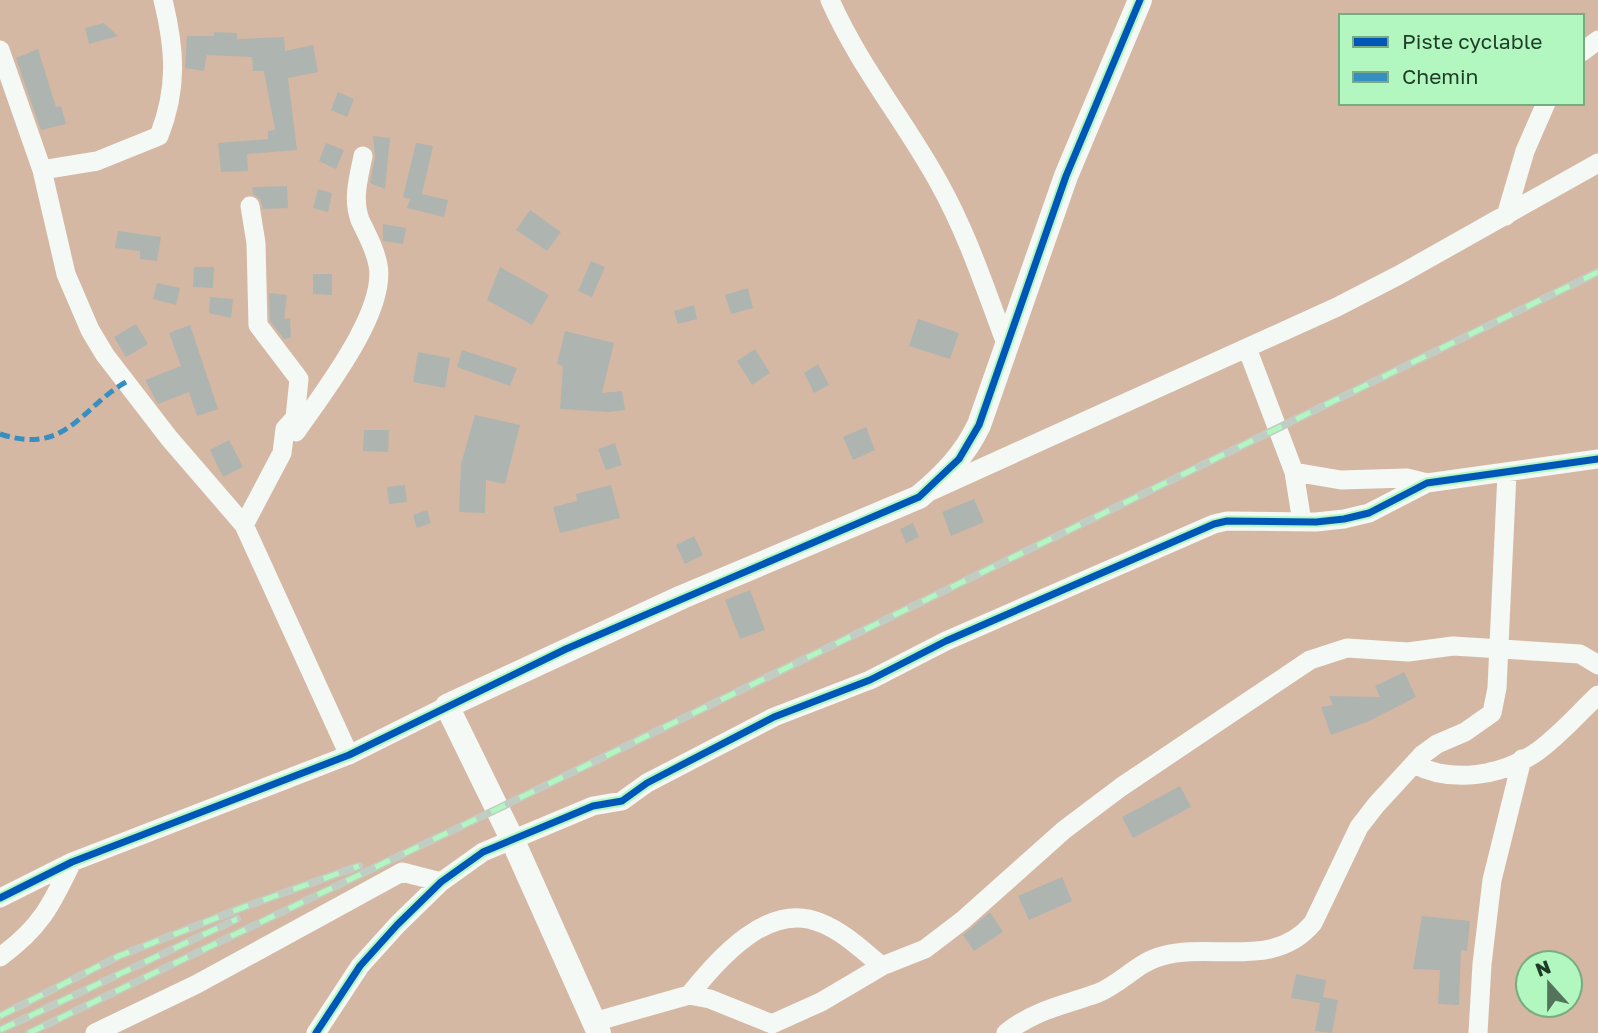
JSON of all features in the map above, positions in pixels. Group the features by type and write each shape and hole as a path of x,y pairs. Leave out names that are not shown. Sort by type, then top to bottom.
{"street":[{"path":"42,170 97,161 159,136 173,88 174,52 163,0"},
{"path":"830,0 862,63 938,181 955,214 1005,341"},
{"path":"919,497 945,475 969,445 979,425 1005,341 1066,176 1140,0"},
{"path":"0,50 42,170 66,274 90,330 105,355 169,438 244,525 349,755"},
{"path":"1506,216 1525,151 1545,105"},
{"path":"244,525 282,453 357,336 376,294 379,266 372,243 359,217 357,199 363,156"},
{"path":"0,898 72,862 349,755 447,706 682,597 919,497 1247,348 1399,275 1598,163"},
{"path":"250,206 256,243 258,325 299,379 295,418 285,429 282,453"},
{"path":"1247,348 1294,472 1302,523"},
{"path":"1294,472 1341,480 1398,478 1427,483 1598,459"},
{"path":"1006,1033 1053,1005 1107,988 1152,959 1176,953 1270,950 1297,940 1313,923 1359,827 1414,764 1437,744 1465,732 1492,713 1499,648 1507,473"},
{"path":"316,1033 360,965 441,882 483,852 593,806 622,800 655,779 774,717 870,680 946,641 1200,528 1227,521 1302,523 1369,513 1427,483"},
{"path":"772,1024 821,1002 882,966 906,958 946,934 1093,808 1310,660 1332,651 1357,648 1408,652 1453,646 1580,653 1598,665"},
{"path":"1414,764 1433,774 1466,776 1481,774 1522,759 1538,752 1598,695"},
{"path":"447,706 513,841 597,1028 689,995 721,957 776,920 792,916 819,922 832,929 882,966"},
{"path":"1484,1032 1482,964 1492,880 1514,802 1522,759"},
{"path":"0,957 21,942 49,912 72,862"},
{"path":"95,1033 197,985 402,872 441,882"},
{"path":"689,995 710,999 794,1033"}],"shaded area":[{"path":"0,0 1598,0 1598,1033 0,1033"}],"building":[{"path":"104,23 118,36 89,44 85,28"},
{"path":"214,32 237,33 237,39 284,37 285,51 313,45 318,72 288,78 297,150 247,154 248,171 221,172 218,143 268,139 268,131 275,130 264,71 253,71 252,57 207,55 204,71 185,68 187,36 214,36"},
{"path":"38,49 56,107 61,106 66,124 41,130 16,58"},
{"path":"338,92 354,99 347,117 331,110"},
{"path":"373,136 390,138 385,189 370,183 375,158"},
{"path":"326,143 344,150 336,169 319,161"},
{"path":"416,143 433,146 422,194 448,200 444,217 407,208 410,199 403,197"},
{"path":"287,186 288,208 263,209 260,199 253,194 252,187"},
{"path":"318,189 332,193 328,212 313,208"},
{"path":"530,210 561,232 547,251 516,230"},
{"path":"383,224 406,228 403,244 383,241"},
{"path":"118,231 161,237 157,261 140,259 140,251 115,248"},
{"path":"591,261 605,267 592,297 578,291"},
{"path":"194,267 214,267 213,288 193,287"},
{"path":"500,267 549,295 532,325 487,300"},
{"path":"313,274 332,274 332,295 313,294"},
{"path":"157,283 180,288 176,305 153,299"},
{"path":"748,288 753,308 731,314 725,295"},
{"path":"269,293 287,295 284,319 290,318 291,338 284,339 270,321"},
{"path":"210,297 233,299 231,318 209,313"},
{"path":"694,305 697,319 678,324 674,311"},
{"path":"918,319 959,333 950,359 909,346"},
{"path":"136,324 148,344 126,357 114,337"},
{"path":"190,325 218,409 197,416 189,392 158,404 145,380 181,366 169,333"},
{"path":"565,331 614,343 602,393 622,391 625,410 609,412 560,409 563,366 557,364"},
{"path":"755,349 770,373 752,385 737,361"},
{"path":"462,350 517,368 510,386 457,367"},
{"path":"418,352 450,358 445,388 413,382"},
{"path":"818,364 829,385 814,393 804,373"},
{"path":"475,415 520,425 505,484 486,480 485,513 459,512 461,464"},
{"path":"866,427 875,450 853,460 843,437"},
{"path":"364,430 389,430 388,452 363,451"},
{"path":"229,440 243,467 223,477 210,450"},
{"path":"615,443 622,465 606,470 598,449"},
{"path":"405,485 407,502 389,504 387,487"},
{"path":"611,485 620,518 560,533 553,507 577,501 576,494"},
{"path":"974,499 984,522 951,536 942,512"},
{"path":"427,510 431,523 417,528 413,515"},
{"path":"913,523 919,537 906,543 900,529"},
{"path":"694,536 703,555 685,564 676,545"},
{"path":"750,590 765,630 740,639 725,600"},
{"path":"1404,672 1416,697 1367,722 1331,735 1321,707 1333,705 1329,696 1380,697 1375,686"},
{"path":"1180,786 1191,807 1133,838 1122,817"},
{"path":"1062,877 1072,901 1029,920 1018,896"},
{"path":"990,912 1003,932 974,951 963,935"},
{"path":"1422,916 1470,921 1467,951 1461,950 1459,1005 1438,1004 1440,970 1413,969"},
{"path":"1296,974 1326,980 1323,997 1338,1000 1332,1033 1315,1031 1320,1003 1291,998"}],"railway":[{"path":"29,1033 495,810 1598,272"},
{"path":"0,1016 119,956 359,866"},
{"path":"0,1030 237,919"}],"marked path":[{"path":"0,434 23,439 42,439 57,434 126,382"}],"cycle path":[{"path":"0,898 72,862 349,755 566,649 919,497 959,459 979,425 1066,176 1140,0"},
{"path":"316,1033 360,966 397,925 441,882 483,852 593,806 622,801 647,783 774,717 870,680 946,641 1214,524 1227,521 1316,522 1344,519 1369,513 1427,483 1598,459"}]}
